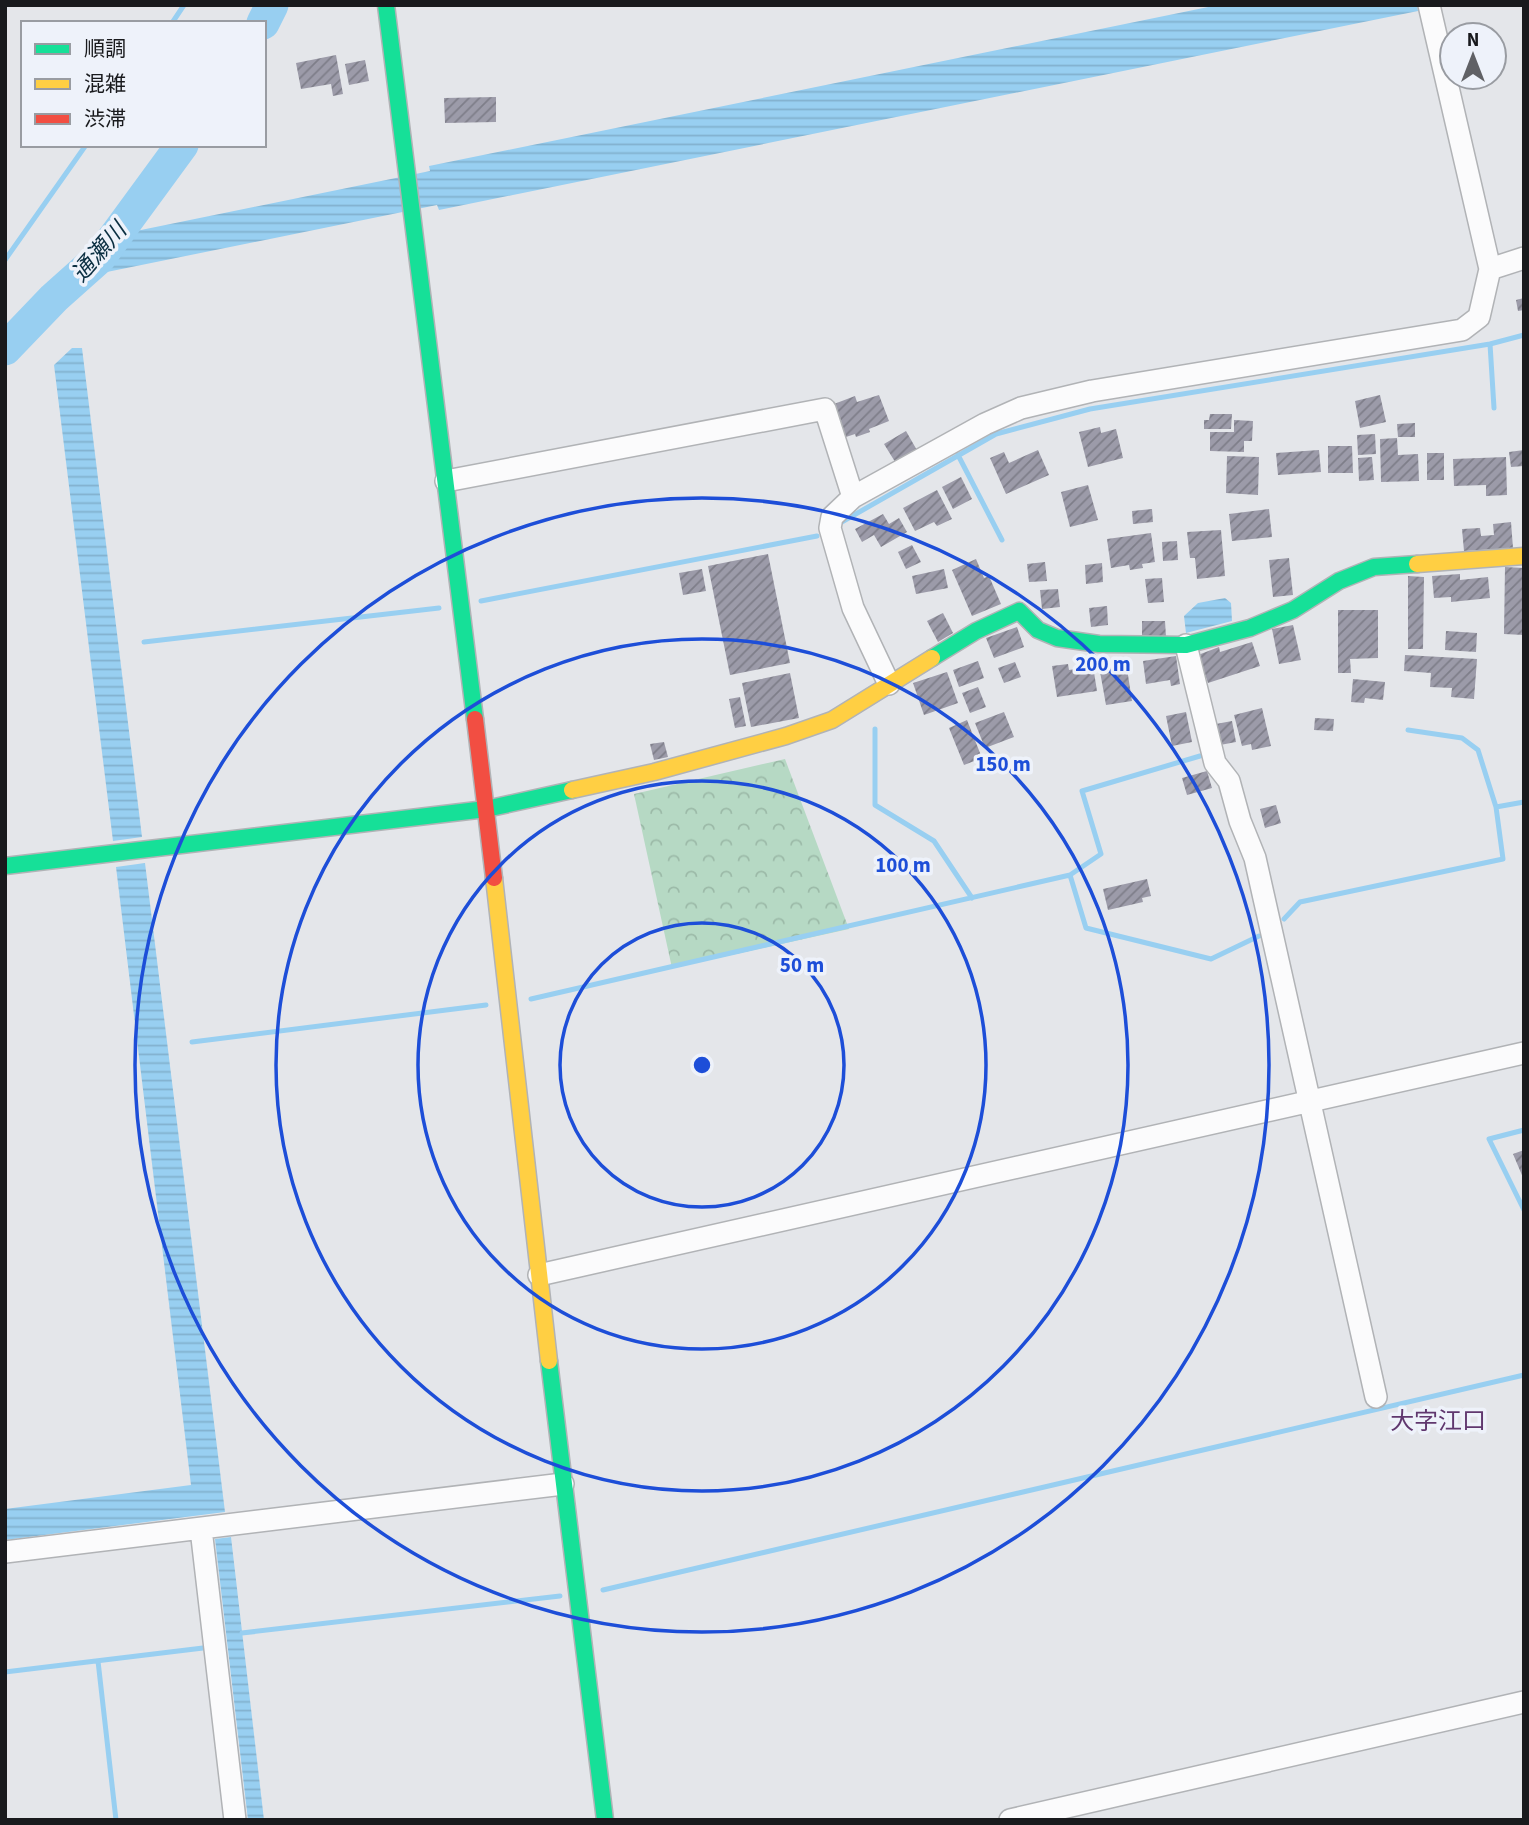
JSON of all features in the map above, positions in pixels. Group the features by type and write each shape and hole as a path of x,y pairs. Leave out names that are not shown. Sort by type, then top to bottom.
{"street":[{"path":"386,5 486,809 563,1485 605,1820"},
{"path":"889,684 853,608 830,528 832,517 853,497 985,424 1021,408 1092,391 1462,330 1479,317 1490,269 1429,5"},
{"path":"1490,269 1524,258"},
{"path":"446,481 825,409 853,497"},
{"path":"5,866 486,809 654,772 786,736 832,720 976,631 1019,611 1038,630 1058,638 1099,644 1186,645 1271,620 1293,610 1339,581 1374,567 1524,556"},
{"path":"1186,645 1216,763 1229,781 1240,821 1255,858 1376,1397"},
{"path":"539,1275 1524,1053"},
{"path":"5,1552 563,1485"},
{"path":"201,1528 235,1820"},
{"path":"1010,1820 1524,1702"}],"green space":[{"path":"785,759 849,929 672,968 634,794"}],"water":[{"path":"1218,5 1417,5 1418,11 439,210 437,205 97,274 136,231 430,171 429,166"},
{"path":"72,348 82,348 142,837 113,841 54,365"},
{"path":"1225,598 1231,603 1232,621 1186,633 1184,616 1198,603"},
{"path":"145,863 225,1512 5,1540 5,1509 191,1485 116,867"},
{"path":"231,1537 264,1820 248,1820 215,1539"}],"building":[{"path":"336,55 343,94 333,96 331,84 301,89 296,63"},
{"path":"365,60 369,81 349,85 345,64"},
{"path":"496,97 496,122 445,123 444,98"},
{"path":"1524,298 1524,310 1518,311 1516,300"},
{"path":"879,395 889,421 869,429 870,432 846,437 834,404 855,396 857,402"},
{"path":"1380,395 1386,422 1360,428 1355,401"},
{"path":"1210,414 1232,414 1231,429 1204,429 1204,420 1209,420"},
{"path":"1234,420 1253,421 1252,441 1244,441 1244,452 1210,451 1210,432 1234,432"},
{"path":"1415,423 1415,437 1398,437 1397,424"},
{"path":"1100,427 1101,433 1116,429 1123,458 1088,467 1079,432"},
{"path":"906,431 918,452 897,465 884,444"},
{"path":"1375,434 1376,454 1358,455 1357,435"},
{"path":"1397,438 1398,455 1418,454 1419,481 1381,482 1380,439"},
{"path":"1328,446 1352,446 1353,473 1328,473"},
{"path":"1038,450 1049,475 1006,494 990,458 1004,452 1009,463"},
{"path":"1319,450 1321,472 1278,475 1276,453"},
{"path":"1524,450 1524,466 1511,467 1509,452"},
{"path":"1427,453 1444,453 1444,480 1427,480"},
{"path":"1227,456 1259,457 1258,495 1226,493"},
{"path":"1372,457 1374,480 1359,481 1358,458"},
{"path":"1506,457 1507,495 1486,496 1486,485 1454,486 1453,459"},
{"path":"961,477 972,499 953,509 942,487"},
{"path":"1088,485 1098,520 1070,527 1061,492"},
{"path":"937,490 952,519 937,526 934,522 915,531 903,508"},
{"path":"1152,509 1153,522 1133,524 1132,511"},
{"path":"1269,509 1272,537 1232,541 1229,514"},
{"path":"883,514 889,524 899,518 907,532 881,547 874,535 862,542 855,529"},
{"path":"1511,522 1513,548 1464,551 1462,529 1480,528 1481,536 1494,535 1493,524"},
{"path":"1221,530 1225,576 1197,579 1195,558 1190,558 1187,532"},
{"path":"1151,533 1155,562 1130,570 1129,565 1111,568 1107,539"},
{"path":"1177,541 1178,560 1163,561 1162,542"},
{"path":"912,545 921,562 906,569 898,552"},
{"path":"768,554 790,663 730,675 708,566"},
{"path":"1289,558 1293,595 1273,597 1269,560"},
{"path":"976,559 984,578 989,576 1001,604 972,616 952,570"},
{"path":"1045,562 1047,581 1029,582 1027,564"},
{"path":"1102,563 1103,582 1086,584 1085,565"},
{"path":"1505,567 1524,568 1524,635 1504,634"},
{"path":"702,569 706,591 683,595 679,573"},
{"path":"944,569 948,588 916,594 912,576"},
{"path":"1460,574 1460,580 1488,577 1490,598 1451,602 1451,597 1434,598 1432,576"},
{"path":"1408,576 1424,577 1423,649 1408,649"},
{"path":"1162,578 1164,602 1148,603 1145,579"},
{"path":"1058,589 1060,607 1042,609 1040,590"},
{"path":"1107,606 1108,625 1091,627 1089,608"},
{"path":"1338,610 1378,610 1378,658 1350,659 1351,673 1338,673"},
{"path":"943,613 953,633 938,642 927,621"},
{"path":"1142,621 1165,621 1166,637 1142,637"},
{"path":"1293,625 1301,660 1279,664 1272,629"},
{"path":"1017,627 1024,647 994,658 986,638"},
{"path":"1446,631 1477,633 1476,652 1445,650"},
{"path":"1252,642 1260,666 1208,683 1198,655 1219,647 1220,652"},
{"path":"1405,655 1477,659 1474,699 1451,697 1452,688 1430,687 1431,673 1404,671"},
{"path":"1176,656 1180,684 1171,686 1170,680 1146,684 1143,661"},
{"path":"978,661 984,678 959,687 953,670"},
{"path":"1015,662 1021,677 1004,683 998,668"},
{"path":"1126,662 1132,701 1106,705 1099,666"},
{"path":"1068,664 1069,670 1093,666 1097,691 1057,697 1052,666"},
{"path":"947,672 958,703 924,715 913,683"},
{"path":"790,673 799,718 751,727 742,683"},
{"path":"1353,679 1385,682 1383,700 1365,698 1364,703 1351,702"},
{"path":"978,687 986,707 970,713 962,693"},
{"path":"740,697 746,726 735,728 729,699"},
{"path":"1262,708 1271,746 1252,750 1251,744 1242,746 1234,715"},
{"path":"1004,712 1014,737 985,748 975,723"},
{"path":"1186,712 1192,742 1172,746 1166,716"},
{"path":"1315,718 1334,719 1333,731 1314,730"},
{"path":"967,720 982,758 964,765 949,728"},
{"path":"1232,721 1236,742 1220,745 1216,724"},
{"path":"664,742 668,757 654,760 650,744"},
{"path":"1207,771 1212,788 1187,795 1182,778"},
{"path":"1276,805 1281,823 1265,828 1260,809"},
{"path":"1147,879 1151,896 1142,898 1143,902 1108,910 1103,889"},
{"path":"1524,1150 1524,1180 1513,1154"}],"waterway":[{"path":"173,21 184,5"},
{"name":"通瀬川","path":"264,21 272,5"},
{"path":"5,260 85,147"},
{"name":"通瀬川","path":"5,349 54,298 100,257 181,147"},
{"path":"100,257 120,253"},
{"path":"840,523 996,434 1090,409 1490,344 1524,335"},
{"path":"1490,344 1494,408"},
{"path":"958,455 1002,540"},
{"path":"481,601 817,536"},
{"path":"144,642 439,608"},
{"path":"875,729 875,805 934,841 972,898"},
{"path":"1408,730 1462,738 1478,750 1496,807 1524,802"},
{"path":"1070,875 1101,854 1082,791 1200,756"},
{"path":"1284,919 1300,902 1503,859 1496,807"},
{"path":"531,999 1070,875 1086,928 1211,959 1259,936"},
{"path":"192,1042 486,1005"},
{"path":"1524,1130 1489,1139 1524,1210"},
{"path":"603,1590 1524,1375"},
{"path":"242,1633 560,1596"},
{"path":"5,1672 203,1648"},
{"path":"98,1661 116,1820"}],"traffic: fast":[{"path":"386,5 475,719"},
{"path":"932,658 976,631 1019,611 1038,630 1057,638 1099,644 1186,645 1250,628 1293,610 1339,581 1374,567 1417,564"},
{"path":"5,866 486,809 572,790"},
{"path":"549,1361 605,1820"}],"traffic: slow":[{"path":"1417,564 1524,556"},
{"path":"572,790 654,772 786,736 832,720 932,658"},
{"path":"494,878 549,1361"}],"traffic: jam":[{"path":"475,719 494,878"}],"district":[{"name":"大字江口","path":"1438,1421"}]}
